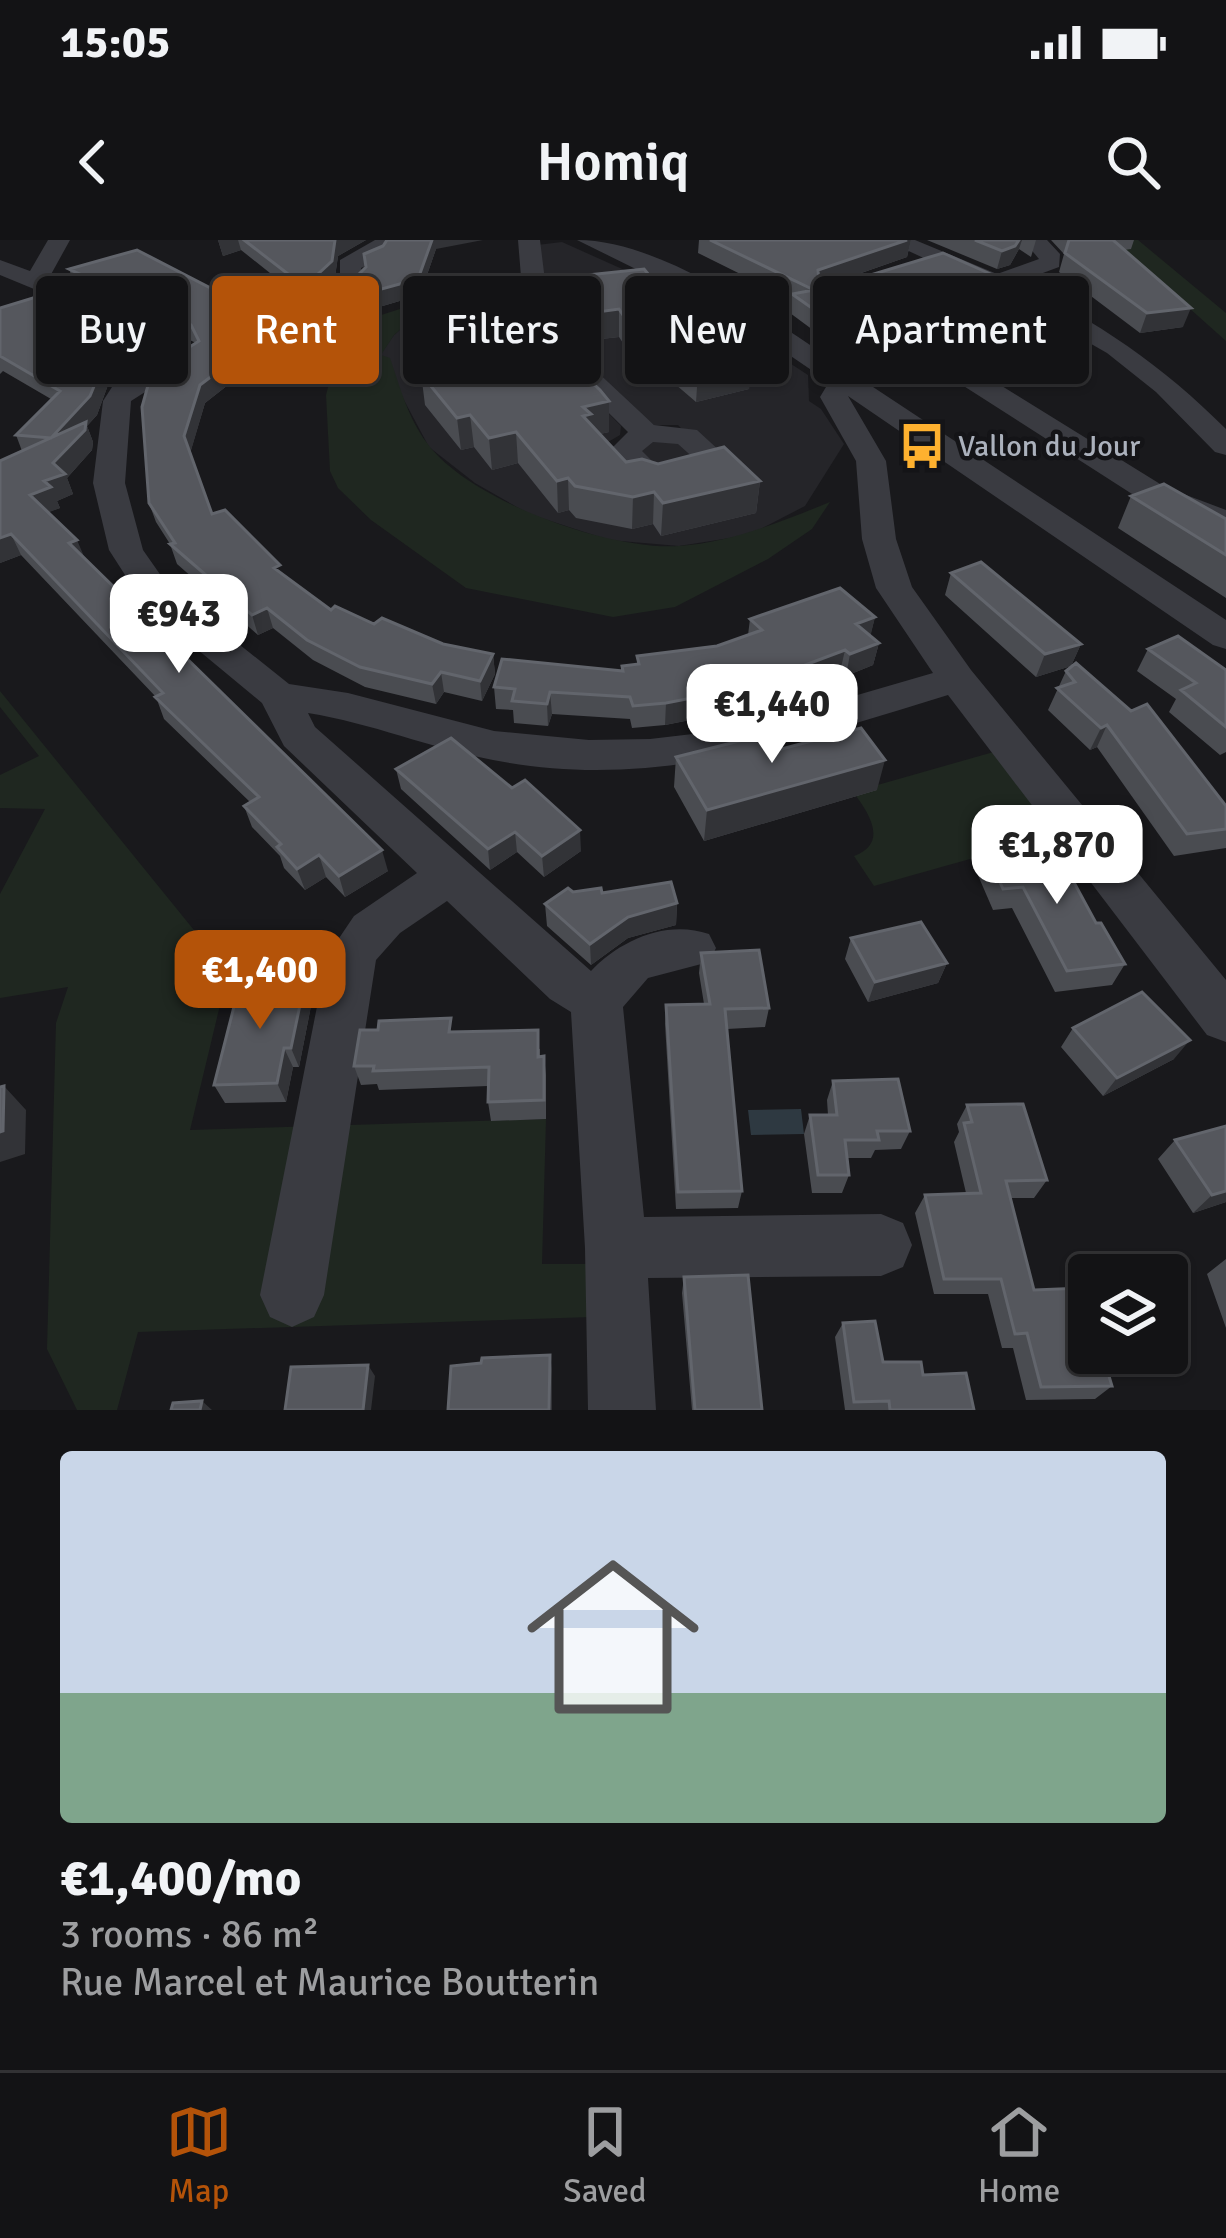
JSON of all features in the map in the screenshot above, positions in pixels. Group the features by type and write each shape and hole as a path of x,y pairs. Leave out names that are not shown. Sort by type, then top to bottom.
{"street":[{"path":"43,276 59,240"},
{"path":"351,276 348,265 374,254 387,240"},
{"path":"529,240 534,289 550,342 646,434"},
{"path":"588,240 695,285 813,360"},
{"path":"896,240 981,276"},
{"path":"1016,276 1051,262 1034,240"},
{"path":"896,273 940,259"},
{"path":"0,267 36,293"},
{"path":"1089,331 1162,383 1226,446"},
{"path":"142,384 116,400 109,483 126,550 158,598 278,695 299,736 568,984 599,1027"},
{"path":"845,384 834,397 872,461 886,568 957,679 1226,1018"},
{"path":"851,384 1226,637"},
{"path":"979,384 1154,494 1226,522"},
{"path":"278,695 348,706 494,746 589,755 650,754 743,742 957,679"},
{"path":"292,1295 352,956 363,935 378,922 451,875"},
{"path":"622,1410 616,1248 599,1027 633,960 691,948"},
{"path":"616,1248 881,1245"}],"shaded area":[{"path":"1113,240 1138,240 1226,313 1226,341"},
{"path":"562,242 638,276 625,276 625,384 789,384 789,363 808,375 809,401 821,409 844,444 805,506 749,535 679,546 609,540 529,514 475,483 429,447 380,355 403,327 403,384 580,384 621,426 620,435 608,442 614,450 684,431 678,425 654,425 601,380 601,276 543,276 537,245"},
{"path":"403,308 403,327 381,355 390,358 410,413 427,443 474,484 542,518 616,540 679,546 737,536 830,502 812,529 768,559 675,607 613,617 466,588 371,520 338,488 330,471 329,384 379,384 379,316"},
{"path":"0,691 228,972 190,1130 546,1119 542,1264 593,1264 592,1317 138,1332 117,1410 77,1410 47,1349 56,1023 68,987 0,998 0,894 45,809 0,808 0,775 39,756 0,707"},
{"path":"997,751 1059,834 874,886 854,856 871,843 873,827 853,792"},
{"path":"801,1109 804,1134 751,1135 748,1110"}],"building":[{"path":"244,240 335,240 332,261 318,276 291,276"},
{"path":"387,240 432,240 419,276 403,276 403,283 379,290 379,276 357,276 366,267 364,254"},
{"path":"710,240 907,240 818,270 813,290"},
{"path":"975,240 1019,240 1002,251"},
{"path":"1069,240 1113,240 1191,308 1147,313 1065,253"},
{"path":"137,250 187,276 84,276 69,269"},
{"path":"943,253 995,276 867,276"},
{"path":"644,269 650,276 625,276 625,318 619,309 601,312 601,276 578,276"},
{"path":"188,276 212,289 212,376 200,385 184,436 212,514 225,510 280,565 274,568 331,610 335,606 374,624 382,618 443,644 493,654 480,681 441,672 432,684 360,667 307,640 267,608 252,615 170,544 175,543 149,503 142,407 148,384 188,384 188,348 199,341 188,324"},
{"path":"813,290 813,309 792,294"},
{"path":"36,297 36,377 0,356 0,308"},
{"path":"48,384 95,384 90,396 51,438 16,435 60,391"},
{"path":"429,384 594,384 609,401 583,407 591,414 583,416 626,462 642,459 658,464 724,447 760,481 663,503 654,492 633,497 575,486 568,478 557,481 516,432 489,438 470,415 457,418"},
{"path":"86,422 85,430 53,463 65,474 44,481 51,487 30,495 77,540 69,543 382,850 339,876 319,855 297,869 277,847 281,844 244,806 259,797 155,697 163,693 11,534 0,538 0,461"},
{"path":"1164,484 1226,519 1226,555 1131,496"},
{"path":"981,562 1081,644 1045,654 951,573"},
{"path":"840,588 875,617 856,624 879,643 784,673 778,667 717,680 723,692 633,706 630,697 550,692 547,704 512,701 515,689 494,687 502,659 623,671 622,666 639,664 637,656 717,646 762,630 750,619"},
{"path":"1178,636 1226,670 1226,727 1181,690 1196,683 1148,649"},
{"path":"1076,663 1131,711 1147,704 1226,806 1226,829 1187,834 1107,725 1101,728 1057,688 1075,682 1066,671"},
{"path":"861,728 885,760 707,810 676,757 759,736 770,752"},
{"path":"451,738 512,788 525,780 580,830 542,856 515,832 488,849 396,769"},
{"path":"1039,846 1042,851 1050,850 1057,864 1063,862 1125,964 1067,971 1023,887 1003,889 986,852"},
{"path":"671,882 677,903 628,917 590,944 545,904 568,888 573,892 601,888 602,893"},
{"path":"921,922 947,963 875,982 851,938"},
{"path":"759,950 769,1008 725,1009 742,1191 678,1192 666,1005 710,1004 701,953"},
{"path":"305,981 291,1048 284,1048 277,1083 214,1085 240,983"},
{"path":"1142,992 1190,1040 1117,1078 1073,1028"},
{"path":"451,1018 449,1032 538,1030 538,1057 544,1056 544,1100 488,1102 489,1067 373,1071 374,1066 354,1066 360,1030 378,1030 379,1021"},
{"path":"898,1079 910,1131 877,1131 879,1140 845,1140 849,1175 818,1175 810,1115 837,1115 833,1081"},
{"path":"4,1086 3,1131 0,1132 0,1087"},
{"path":"1023,1104 1047,1180 1006,1181 1034,1290 1068,1289 1068,1374 1108,1374 1112,1386 1041,1387 1027,1333 1015,1334 1001,1279 944,1279 925,1195 981,1193 964,1123 972,1122 967,1105"},
{"path":"1226,1126 1226,1191 1212,1195 1175,1140"},
{"path":"748,1275 762,1410 695,1410 684,1277"},
{"path":"875,1321 883,1362 921,1362 923,1375 966,1373 974,1410 890,1410 889,1401 854,1402 843,1323"},
{"path":"550,1355 549,1410 448,1410 451,1366 481,1363 482,1358"},
{"path":"368,1365 363,1410 285,1410 291,1367"},
{"path":"202,1401 200,1410 171,1410 173,1403"}],"place":[{"name":"Vallon du Jour","path":"922,446"}]}
